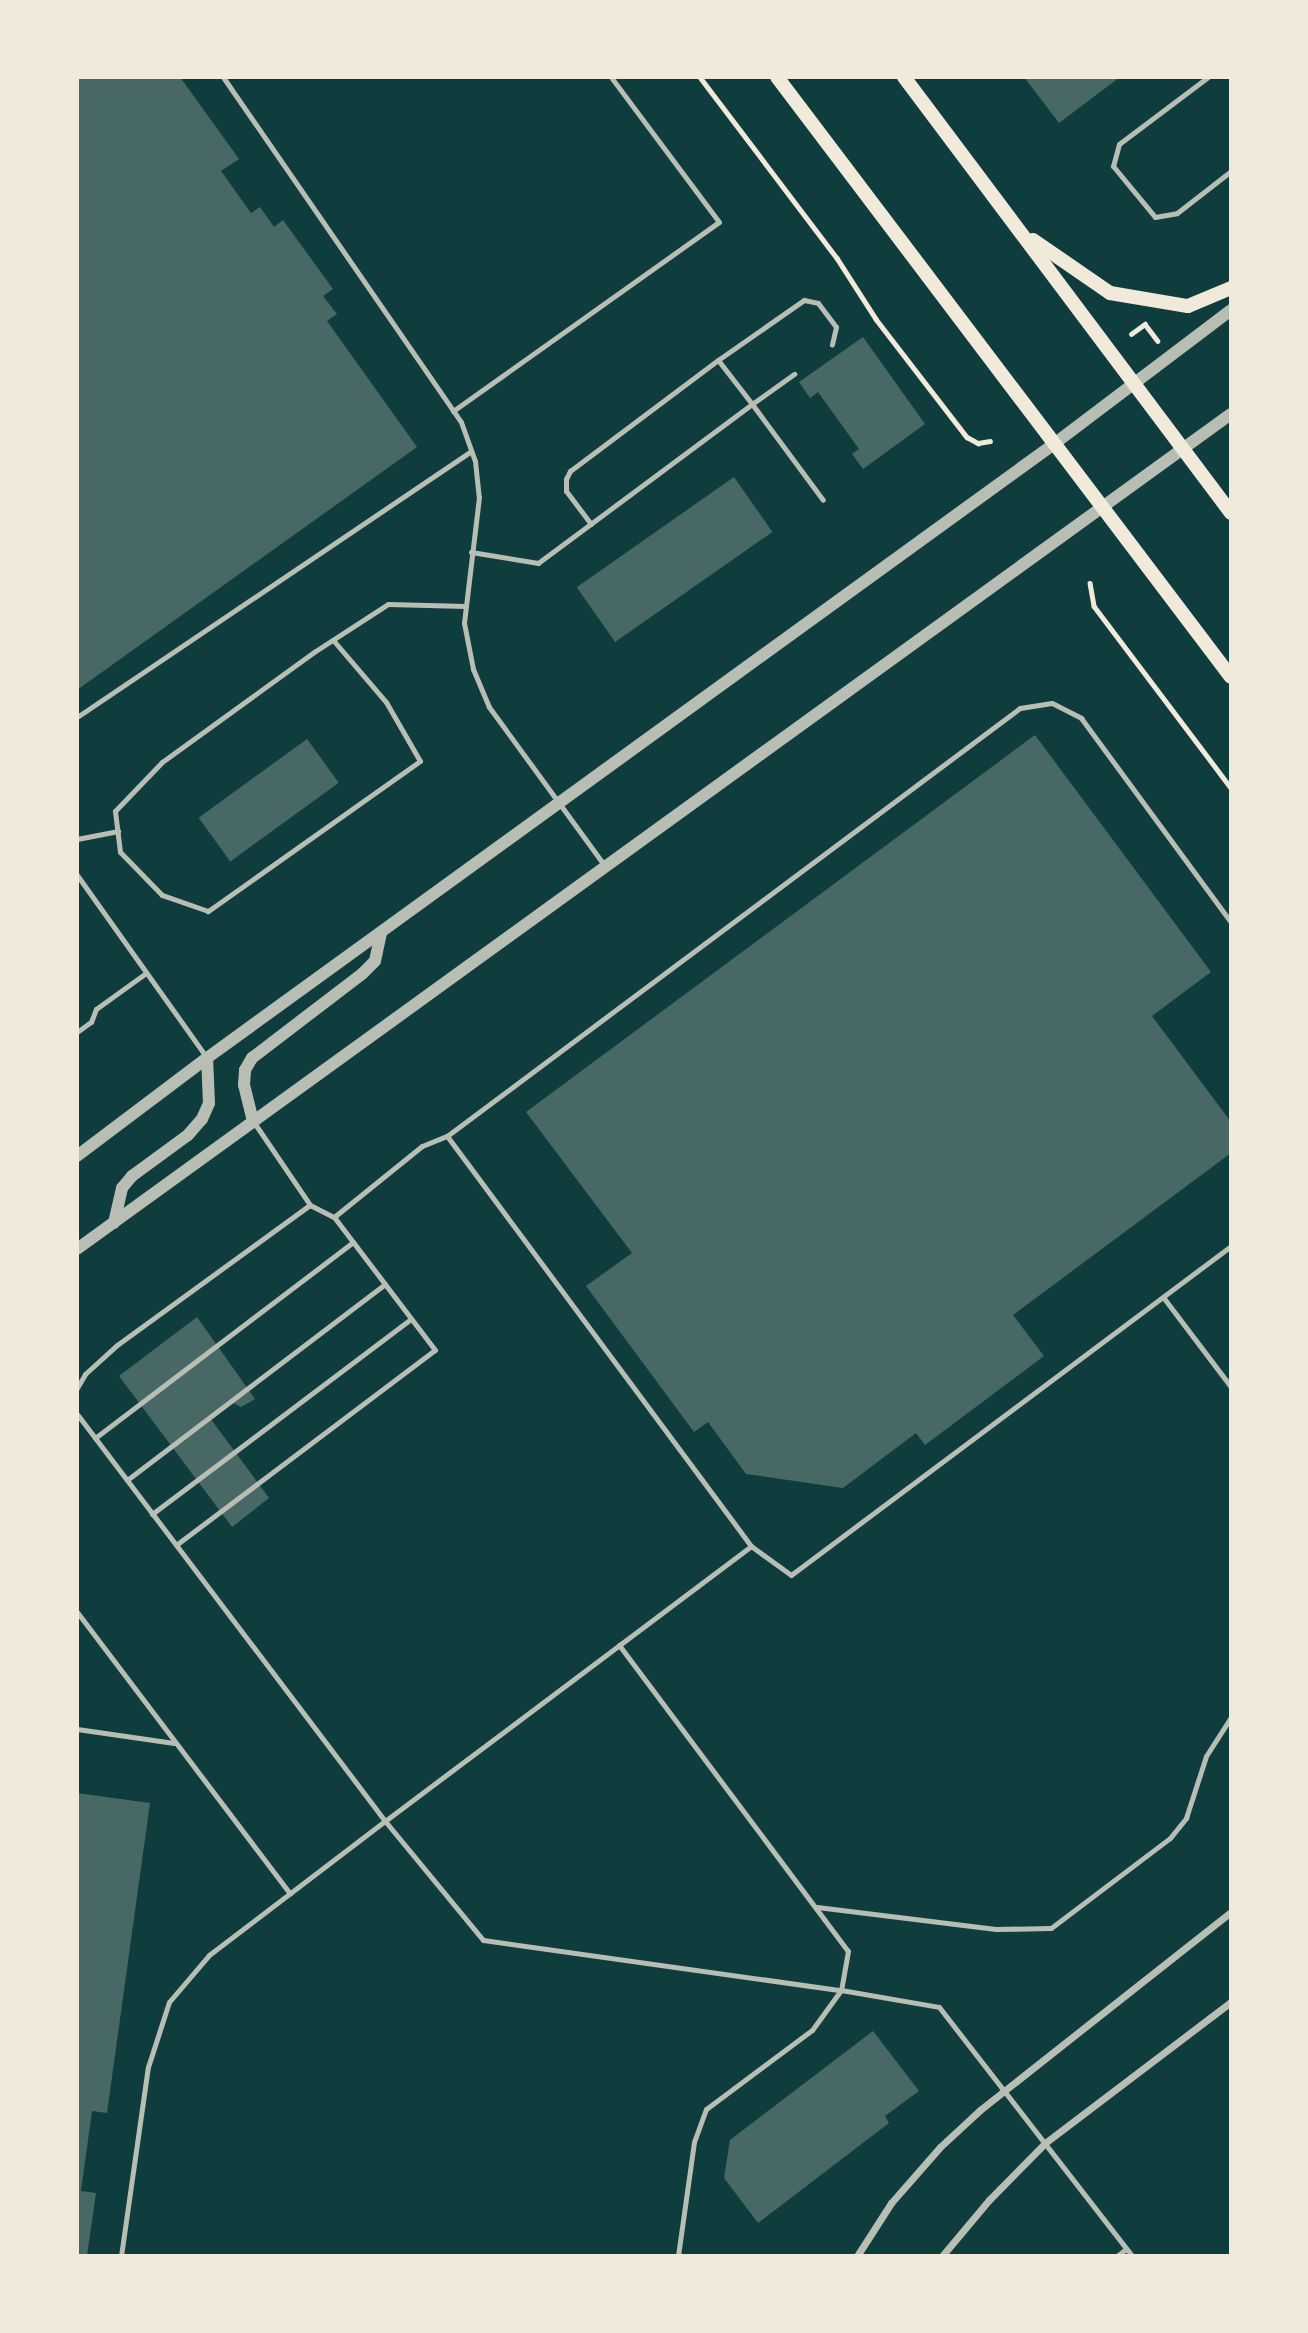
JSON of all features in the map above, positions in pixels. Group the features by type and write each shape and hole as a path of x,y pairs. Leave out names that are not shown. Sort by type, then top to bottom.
{"main road":[{"path":"778,77 1231,677"},
{"path":"904,77 1231,513"},
{"path":"1022,233 1110,293 1188,306 1231,288"}],"street":[{"path":"77,1156 207,1058 1054,444 1231,310"},
{"path":"77,1249 1231,414"},
{"path":"253,1121 244,1085 245,1070 253,1058 362,974 375,961 381,933"},
{"path":"114,1223 121,1188 132,1176 188,1135 202,1119 209,1103 207,1058"},
{"path":"857,2256 891,2203 932,2157 1003,2089 1231,1912"},
{"path":"942,2256 989,2200 1045,2143 1231,2002"}],"lane":[{"path":"223,77 461,422 471,450 479,497 464,623 473,669 489,707 605,866"},
{"path":"453,411 719,222 611,77"},
{"path":"1208,77 1119,144 1113,166 1155,217 1177,213 1231,171"},
{"path":"591,524 566,491 566,479 570,471 718,360 804,300 818,303 836,327 832,345"},
{"path":"718,360 823,500"},
{"path":"471,552 537,563 794,374"},
{"path":"77,717 471,450"},
{"path":"333,640 386,702 420,761 208,911 162,895 120,852 115,811 162,762 333,640 388,604 466,606"},
{"path":"334,1216 422,1146 447,1136 1020,708 1052,703 1081,718 1231,922"},
{"path":"77,839 117,831"},
{"path":"77,875 207,1058"},
{"path":"77,1032 91,1021 96,1009 146,973"},
{"path":"176,1545 435,1350 334,1216 310,1205 253,1121"},
{"path":"447,1136 751,1546 791,1575 1231,1246"},
{"path":"77,1388 85,1374 117,1345 310,1205"},
{"path":"95,1438 354,1242"},
{"path":"127,1480 385,1284"},
{"path":"1163,1297 1231,1387"},
{"path":"152,1514 411,1319"},
{"path":"77,1414 384,1821 483,1940 841,1990 939,2007 1132,2256"},
{"path":"121,2256 148,2067 169,2002 209,1955 751,1546"},
{"path":"77,1612 290,1894"},
{"path":"619,1645 848,1951 841,1990 812,2029 706,2109 694,2142 678,2256"},
{"path":"816,1907 996,1929 1051,1928 1170,1838 1186,1818 1206,1756 1231,1717"},
{"path":"77,1729 176,1743"},
{"path":"1117,2256 1126,2249"}],"path":[{"path":"700,77 837,258 876,319 967,437 978,443 990,441"},
{"path":"1131,334 1145,324 1160,344"},
{"path":"1090,583 1094,606 1231,788"}],"building":[{"path":"77,77 180,77 239,159 221,171 251,213 260,207 274,227 283,220 333,289 323,296 337,314 327,321 417,447 77,690"},
{"path":"1024,77 1120,77 1059,123"},
{"path":"863,337 925,424 863,469 852,454 859,449 818,392 810,398 799,382"},
{"path":"734,477 772,532 615,642 577,587"},
{"path":"1035,735 1211,972 1152,1016 1231,1122 1231,1153 1013,1315 1044,1356 925,1445 916,1433 843,1488 746,1474 708,1422 694,1432 586,1286 632,1253 526,1112"},
{"path":"307,739 339,783 230,861 199,818"},
{"path":"197,1317 255,1399 241,1407 231,1402 210,1418 269,1498 232,1527 119,1376"},
{"path":"77,1793 150,1803 107,2113 92,2111 81,2191 96,2193 87,2256 77,2256"},
{"path":"873,2031 919,2091 885,2116 889,2123 758,2223 724,2178 730,2140"}]}
